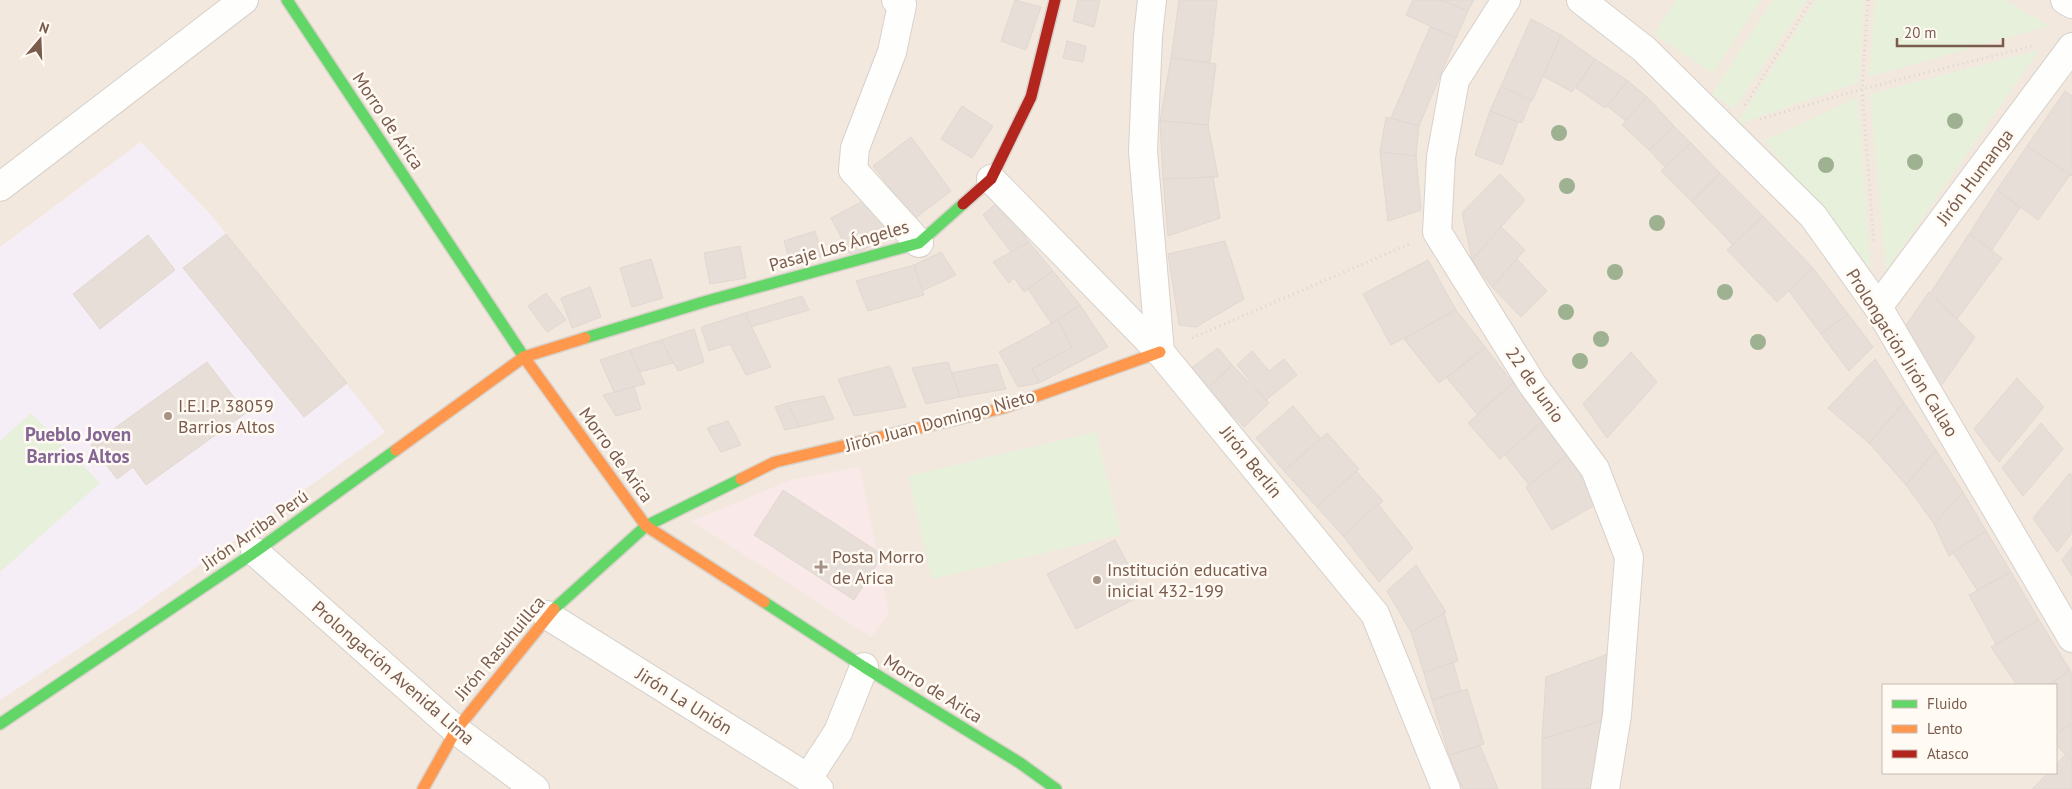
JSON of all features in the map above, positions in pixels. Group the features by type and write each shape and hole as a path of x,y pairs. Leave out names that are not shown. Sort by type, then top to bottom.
{"street":[{"path":"0,187 244,0"},
{"name":"Morro de Arica","path":"286,0 524,357 646,526 864,667 1020,763 1056,789"},
{"path":"896,0 902,5 892,52 855,148 853,170 919,243"},
{"name":"Pasaje Los Ángeles","path":"524,357 707,301 919,243 991,179 1031,97 1055,0"},
{"path":"1152,0 1148,36 1143,151 1160,352"},
{"path":"1437,232 1441,157 1455,80 1506,0"},
{"name":"Prolongación Jirón Callao","path":"1581,0 1644,49 1812,216 1878,307 2072,638"},
{"path":"2065,0 2072,4"},
{"name":"Jirón Humanga","path":"1878,307 2072,47"},
{"name":"Jirón Berlín","path":"991,179 1160,352 1375,614 1446,789"},
{"name":"22 de Junio","path":"1437,232 1532,384 1595,469 1629,556 1617,715 1605,789"},
{"name":"Jirón Juan Domingo Nieto","path":"646,526 774,462 1003,408 1160,352"},
{"name":"Jirón Arriba Perú","path":"0,724 256,552 524,357"},
{"name":"Jirón Rasuhuillca","path":"423,789 456,730 547,615 646,526"},
{"name":"Prolongación Avenida Lima","path":"256,552 456,730 535,789"},
{"name":"Jirón La Unión","path":"547,615 813,784"},
{"path":"813,784 838,732 864,667"}],"path":[{"path":"1741,111 1812,0"},
{"path":"1868,0 1862,89 1874,248"},
{"path":"1759,119 1862,89 2034,46"},
{"path":"1160,352 1437,232"}],"shaded area":[{"path":"0,0 2072,0 2072,789 0,789"},
{"path":"141,142 211,215 385,432 137,610 0,700 0,247"},
{"name":"Posta Morro de Arica","path":"860,467 889,613 871,637 692,521 793,479"}],"green space":[{"path":"1676,0 1761,0 1713,73 1654,34"},
{"path":"1773,0 1807,0 1734,109 1712,94"},
{"path":"1816,0 1864,0 1859,82 1736,125"},
{"path":"1875,0 2005,0 2049,26 1869,77"},
{"path":"2039,50 1886,271 1870,94"},
{"path":"1858,97 1871,269 1764,141"},
{"path":"31,413 100,483 0,572 0,441"},
{"path":"1096,432 1121,535 932,579 908,476"}],"building":[{"path":"1015,0 1041,7 1026,50 1001,41"},
{"path":"1078,0 1100,0 1094,27 1073,21"},
{"path":"1179,0 1217,0 1210,63 1171,58"},
{"path":"1413,0 1441,0 1468,11 1456,38 1406,15"},
{"path":"1441,0 1474,0 1468,11"},
{"path":"1531,19 1561,35 1532,101 1501,86"},
{"path":"1430,27 1456,38 1419,126 1391,118"},
{"path":"1561,35 1595,59 1572,92 1543,76"},
{"path":"1067,41 1086,46 1083,62 1063,58"},
{"path":"1171,58 1216,64 1208,125 1160,121"},
{"path":"1595,59 1628,81 1605,108 1576,88"},
{"path":"1628,81 1647,97 1626,121 1607,106"},
{"path":"1501,86 1531,100 1522,123 1490,111"},
{"path":"2065,91 2072,96 2072,176 2027,146"},
{"path":"1647,97 1674,126 1649,150 1622,125"},
{"path":"962,106 993,126 972,158 941,139"},
{"path":"1490,111 1518,122 1502,165 1475,155"},
{"path":"1386,117 1419,126 1416,156 1380,152"},
{"path":"1160,121 1208,125 1218,177 1163,179"},
{"path":"1674,126 1691,143 1665,167 1649,150"},
{"path":"911,137 951,191 914,219 873,166"},
{"path":"1691,143 1720,173 1692,202 1661,171"},
{"path":"2027,146 2070,175 2038,220 1997,190"},
{"path":"1380,152 1416,156 1421,210 1388,221"},
{"path":"1720,173 1763,216 1733,245 1692,202"},
{"path":"1500,174 1525,200 1472,260 1462,213"},
{"path":"1213,177 1220,218 1168,236 1163,179"},
{"path":"1997,190 2020,208 1992,250 1969,234"},
{"path":"874,195 894,234 851,256 831,218"},
{"path":"999,201 1029,242 1011,252 983,215"},
{"path":"1763,216 1813,268 1777,302 1727,250"},
{"path":"1501,227 1525,250 1492,287 1472,260"},
{"path":"815,231 823,256 791,266 784,241"},
{"path":"226,234 347,383 304,417 183,268"},
{"path":"1969,234 2002,258 1957,319 1931,292"},
{"path":"148,235 175,270 100,329 73,294"},
{"path":"1225,241 1244,299 1196,327 1179,325 1168,254"},
{"path":"1029,242 1053,271 1024,292 1014,278 1009,283 993,262"},
{"path":"740,246 746,278 710,284 704,253"},
{"path":"941,252 956,275 922,291 914,265"},
{"path":"651,259 663,298 632,307 620,268"},
{"path":"1517,259 1547,291 1521,317 1492,287"},
{"path":"1428,260 1456,310 1391,345 1363,294"},
{"path":"914,265 924,295 868,311 856,281"},
{"path":"1813,268 1848,314 1821,334 1789,291"},
{"path":"1053,271 1080,305 1051,323 1028,289"},
{"path":"590,287 601,317 572,328 561,298"},
{"path":"1929,292 1975,337 1941,386 1902,331"},
{"path":"546,293 566,320 547,332 528,306"},
{"path":"802,296 809,310 750,327 745,313"},
{"path":"1080,305 1108,347 1039,383 1032,369 1072,347 1058,320"},
{"path":"1456,310 1485,347 1439,383 1404,339"},
{"path":"745,313 771,367 746,375 730,344 709,351 701,327"},
{"path":"1848,314 1873,347 1849,371 1821,334"},
{"path":"1058,320 1072,347 1032,369 1039,383 1018,387 999,352"},
{"path":"694,329 704,362 678,371 661,340"},
{"path":"661,340 673,363 640,372 630,350"},
{"path":"1485,347 1513,383 1477,414 1447,378"},
{"path":"1218,348 1232,365 1207,389 1190,369"},
{"path":"630,350 645,384 614,392 600,360"},
{"path":"1252,351 1269,371 1284,359 1297,375 1266,400 1237,365"},
{"path":"1631,352 1657,382 1607,438 1583,404"},
{"path":"1875,359 1904,403 1869,443 1828,408"},
{"path":"207,362 246,413 146,485 133,467 117,479 91,445"},
{"path":"948,362 960,397 926,404 912,368"},
{"path":"997,364 1006,389 960,397 952,373"},
{"path":"1232,365 1269,403 1244,427 1207,389"},
{"path":"890,366 906,407 854,416 838,379"},
{"path":"2017,378 2044,407 1999,462 1974,429"},
{"path":"1513,383 1545,419 1500,459 1468,423"},
{"path":"634,387 641,409 616,416 603,395"},
{"path":"824,396 834,419 799,427 787,403"},
{"path":"787,403 799,427 785,430 775,407"},
{"path":"1904,403 1936,450 1906,485 1869,443"},
{"path":"1293,406 1321,439 1284,471 1256,438"},
{"path":"1545,419 1571,452 1529,485 1505,455"},
{"path":"728,421 741,445 721,452 707,428"},
{"path":"2041,423 2063,449 2023,496 2002,468"},
{"path":"1327,433 1359,469 1317,507 1284,471"},
{"path":"1936,450 1963,492 1934,524 1906,485"},
{"path":"1571,452 1600,502 1552,530 1526,487"},
{"path":"1356,471 1383,501 1343,536 1317,507"},
{"path":"2070,473 2072,475 2072,533 2057,552 2033,518"},
{"path":"783,490 883,555 854,600 754,535"},
{"path":"1963,492 1986,531 1949,556 1934,524"},
{"path":"1378,504 1413,548 1379,582 1343,536"},
{"path":"1986,531 2011,572 1977,590 1953,552"},
{"path":"1115,540 1144,594 1076,629 1047,574"},
{"path":"2072,547 2072,576 2062,560"},
{"path":"1416,565 1446,612 1411,632 1387,591"},
{"path":"2011,572 2039,620 1996,644 1969,595"},
{"path":"1444,613 1458,661 1424,673 1411,632"},
{"path":"2039,620 2070,670 2050,684 2016,684 1991,647"},
{"path":"1608,654 1601,721 1542,739 1546,677"},
{"path":"1453,662 1461,691 1432,700 1424,673"},
{"path":"2070,670 2072,674 2072,723 2059,732 2057,729 2057,684 2050,684"},
{"path":"1467,689 1484,744 1449,755 1432,700"},
{"path":"1601,721 1593,787 1587,789 1542,789 1542,739"},
{"path":"2072,723 2072,761 2057,746 2057,734"},
{"path":"1480,746 1498,789 1463,789 1449,755"},
{"path":"2066,754 2072,761 2072,789 2032,789 2047,774 2057,774 2057,764"}],"traffic: fast":[{"path":"287,0 524,357"},
{"path":"585,338 707,301 919,243 963,204"},
{"path":"0,724 255,552 396,450"},
{"path":"554,609 646,526 741,479"},
{"path":"764,602 864,667 1020,763 1056,789"}],"traffic: slow":[{"path":"396,450 524,357 585,338"},
{"path":"741,479 775,462 1003,408 1160,352"},
{"path":"524,357 646,526 764,602"},
{"path":"423,789 456,730 554,609"}],"traffic: jam":[{"path":"963,204 991,179 1031,97 1055,0"}],"place":[{"name":"I.E.I.P. 38059 Barrios Altos","path":"168,416"},
{"name":"Posta Morro de Arica","path":"821,567"},
{"name":"Institución educativa inicial 432-199","path":"1097,580"}],"district":[{"name":"Pueblo Joven Barrios Altos","path":"78,445"}]}
